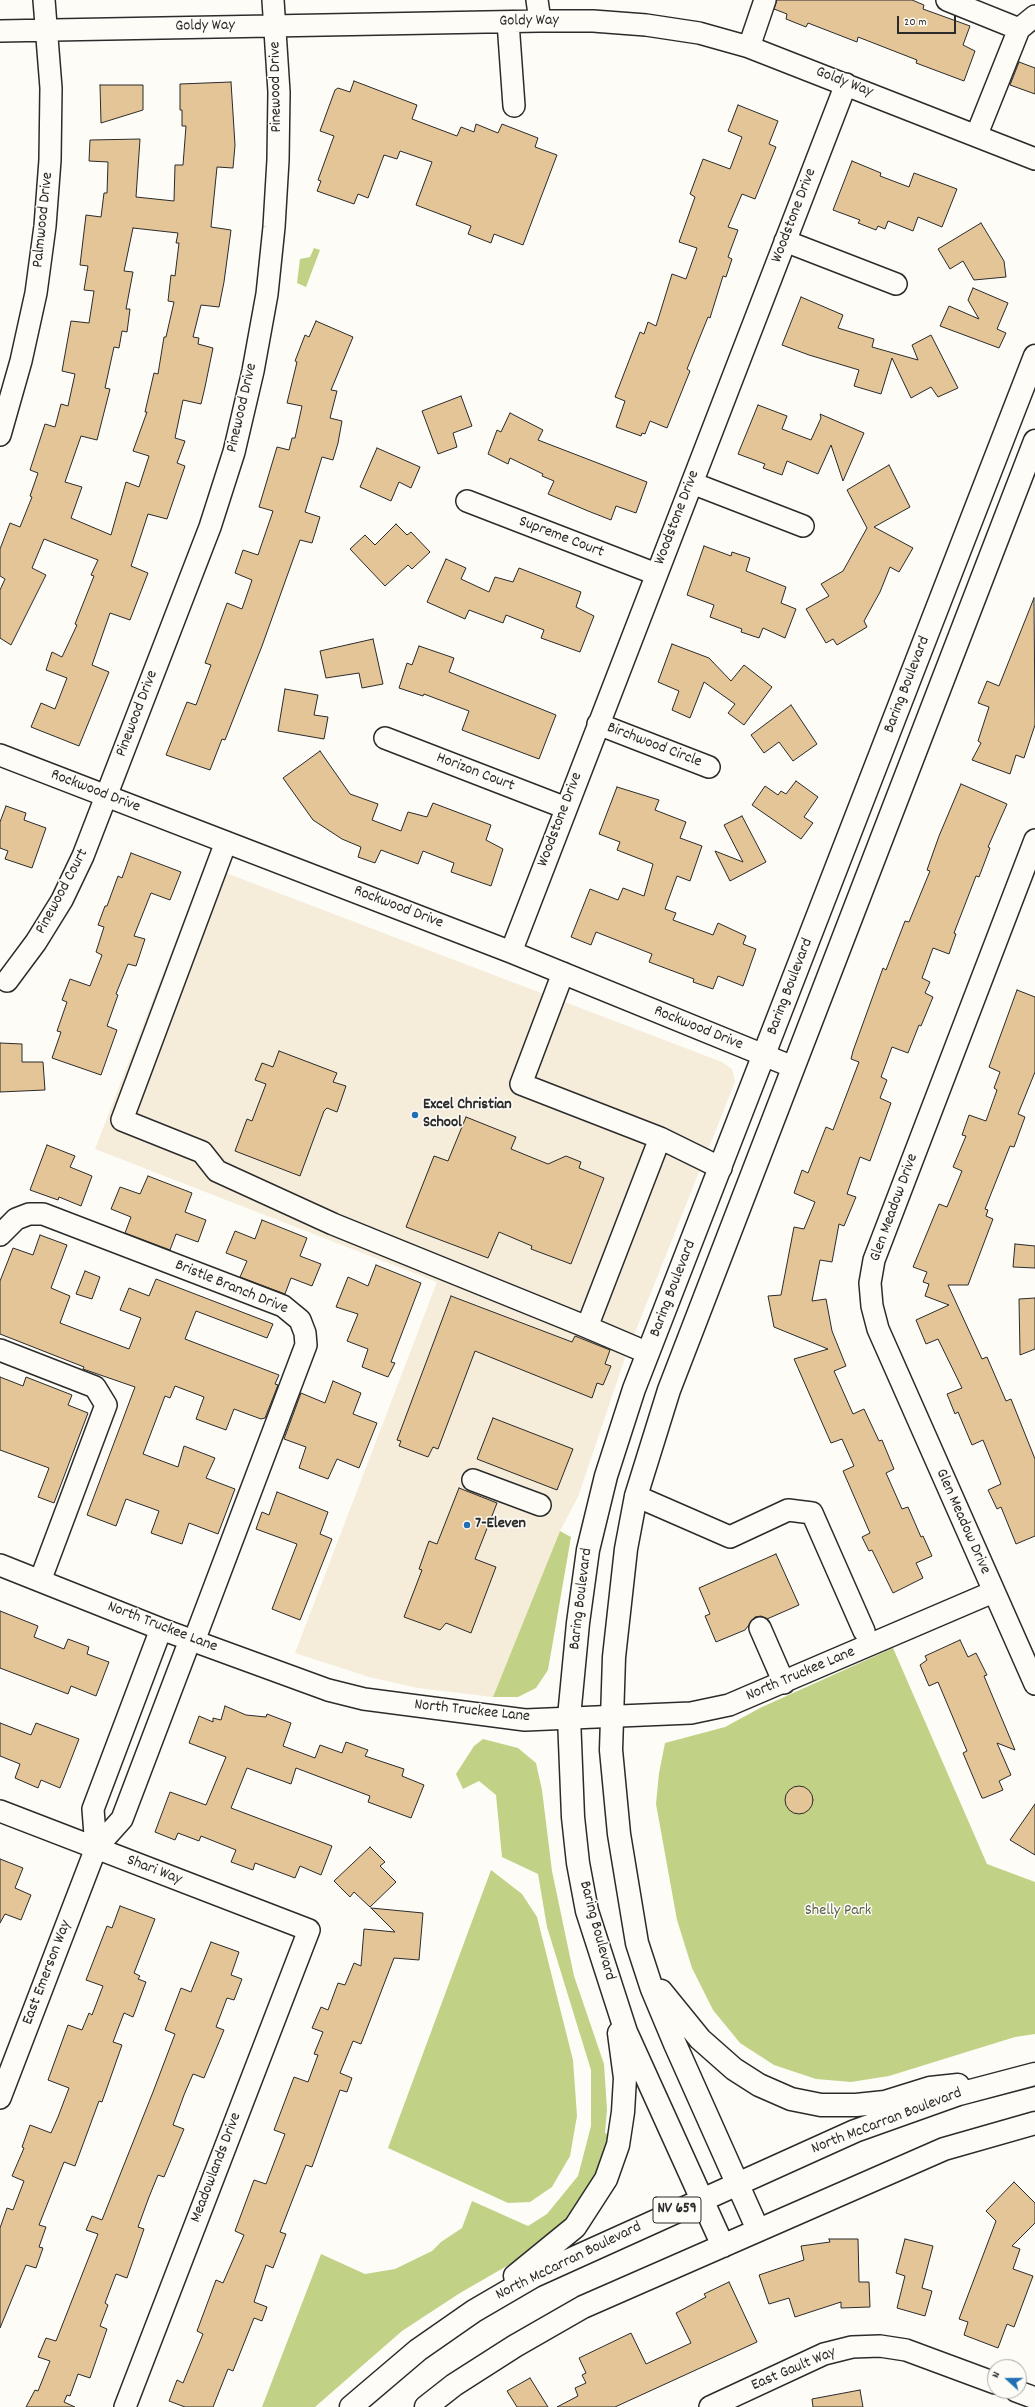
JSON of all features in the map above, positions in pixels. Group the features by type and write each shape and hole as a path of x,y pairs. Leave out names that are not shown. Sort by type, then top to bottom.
{"main road":[{"name":"Baring Boulevard","path":"723,2246 626,2032 587,1911 578,1864 573,1817 569,1717 578,1622 593,1524 620,1429 648,1353 765,1056 1035,356"},
{"name":"Baring Boulevard","path":"758,2230 675,2044 637,1943 619,1834 612,1757 612,1716 619,1601 636,1496 669,1390 1035,441"},
{"path":"645,1966 670,2005 700,2039 722,2059 759,2085 791,2099 821,2105 856,2105 885,2102 930,2088 1026,2075"},
{"path":"474,2311 575,2227 595,2198 611,2167 622,2125 625,2078 618,2024 608,1977"},
{"name":"North McCarran Boulevard","path":"351,2407 418,2350 474,2311 534,2276 855,2131 959,2094 1026,2075"},
{"path":"426,2407 454,2385 515,2346 583,2307 944,2149 1035,2123"}],"street":[{"name":"Palmwood Drive","path":"0,435 21,361 36,293 45,226 50,153 50,88 44,0"},
{"name":"Pinewood Drive","path":"107,796 210,527 234,452 253,371 267,294 276,204 279,92 276,26 273,0"},
{"path":"537,0 540,21"},
{"path":"749,47 765,0"},
{"path":"947,0 1027,23 977,134"},
{"name":"Goldy Way","path":"0,31 540,21 593,21 646,24 699,33 749,47 977,134 1035,158"},
{"path":"508,22 514,106"},
{"name":"Woodstone Drive","path":"510,952 846,84"},
{"path":"785,241 896,284"},
{"path":"692,483 802,526"},
{"name":"Supreme Court","path":"466,501 656,574"},
{"name":"Birchwood Circle","path":"598,724 709,767"},
{"name":"Horizon Court","path":"385,738 566,808"},
{"name":"Rockwood Drive","path":"0,755 510,952 793,1067"},
{"name":"Pinewood Court","path":"7,981 36,942 62,900 83,856 107,796"},
{"name":"Glen Meadow Drive","path":"1035,841 874,1260 870,1283 872,1306 878,1329 993,1592 1035,1684"},
{"path":"226,842 122,1120 202,1152 217,1172 326,1221 648,1353"},
{"path":"563,973 521,1084 660,1138 721,1168"},
{"path":"587,1327 660,1138"},
{"name":"Bristle Branch Drive","path":"0,1235 16,1219 29,1214 43,1214 283,1306 300,1320 305,1333 306,1345 192,1641"},
{"path":"0,1350 95,1387 106,1405 40,1581"},
{"path":"473,1480 540,1505"},
{"path":"636,1496 730,1537 788,1510 812,1513 864,1631"},
{"name":"North Truckee Lane","path":"0,1565 192,1641 328,1690 364,1699 525,1720 690,1713 729,1706 993,1592"},
{"path":"760,1628 784,1683"},
{"name":"East Emerson Way","path":"96,1848 93,1809 161,1629"},
{"name":"East Emerson Way","path":"0,2098 6,2063 96,1848 122,1819 192,1641"},
{"name":"Shari Way","path":"0,1811 309,1930"},
{"name":"Meadowlands Drive","path":"125,2407 309,1930"},
{"name":"East Gault Way","path":"710,2407 824,2354 852,2347 880,2346 906,2350 987,2380"}],"shaded area":[{"name":"Excel Christian School","path":"205,865 722,1062 732,1069 735,1082 626,1355 578,1497 560,1531 493,1697 418,1688 369,1677 295,1653 437,1282 95,1149"}],"green space":[{"path":"314,248 320,250 306,287 297,283 300,259 310,257"},
{"path":"560,1531 571,1537 548,1670 536,1688 518,1697 493,1697"},
{"name":"Shelly Park","path":"893,1648 987,1864 1035,1882 1035,2034 1015,2037 889,2076 851,2082 816,2079 774,2065 740,2043 713,2010 692,1968 677,1920 656,1804 659,1773 665,1743 725,1727 762,1707"},
{"path":"483,1739 518,1748 536,1763 542,1790 552,1871 574,1976 604,2064 607,2110 605,2133 610,2135 603,2160 577,2211 553,2235 519,2259 460,2293 402,2331 315,2407 262,2407 321,2254 365,2274 395,2269 432,2251 441,2242 462,2228 472,2201 528,2226 547,2214 578,2176 591,2126 591,2070 547,1927 538,1874 502,1857 496,1795 479,1781 463,1789 456,1774 474,1746"},
{"path":"491,1870 522,1894 537,1917 573,2060 577,2116 570,2156 552,2187 530,2202 508,2203 388,2148"}],"building":[{"path":"777,0 912,0 924,5 923,9 970,26 963,45 975,51 964,81 916,63 917,60 858,37 857,42 808,23 806,27 786,19 787,14 774,9"},
{"path":"1019,62 1035,68 1035,94 1010,85"},
{"path":"354,81 417,105 412,119 457,136 461,127 474,132 476,124 498,133 502,124 538,138 535,147 557,155 523,245 494,234 491,243 468,234 471,226 416,205 432,162 400,151 397,159 384,155 368,198 358,194 354,204 317,191 321,181 318,180 334,136 320,131 335,90 338,88 350,92"},
{"path":"231,82 235,145 233,168 217,167 211,227 231,230 224,282 219,307 201,305 193,337 199,338 198,344 213,348 201,404 183,400 175,438 185,441 177,463 185,466 167,519 148,514 131,566 148,573 130,620 110,613 92,665 109,672 79,746 31,727 41,703 55,709 67,678 46,670 52,652 62,657 77,625 75,624 94,576 91,575 98,560 44,539 32,568 46,575 11,645 0,638 0,590 5,579 0,576 0,549 10,523 20,527 32,497 30,496 38,473 30,470 45,424 55,427 61,404 68,406 75,374 62,371 71,321 89,323 94,291 84,290 88,266 80,265 86,215 101,217 104,193 107,193 108,162 89,161 90,140 140,139 136,197 174,201 175,165 183,165 186,126 182,126 182,110 180,110 180,84","holes":["133,228 178,233 176,243 179,243 175,276 171,275 168,301 174,302 166,337 164,337 158,374 154,373 145,412 147,412 133,451 149,456 139,487 126,482 111,535 71,518 82,487 65,482 81,436 97,440 110,389 105,388 114,347 119,348 122,331 127,332 130,309 126,309 133,272 124,271"]},
{"path":"100,85 143,85 143,110 101,123"},
{"path":"738,105 778,121 769,144 776,147 755,199 742,194 728,227 738,230 728,257 732,259 726,277 723,276 710,318 708,317 687,369 690,371 667,428 650,421 645,434 642,433 641,436 616,427 625,401 615,397 640,332 644,334 648,322 656,326 672,274 686,279 697,248 679,242 695,197 690,194 703,159 730,169 742,137 728,131"},
{"path":"852,161 881,173 880,176 909,187 914,173 957,189 942,227 918,217 913,231 888,221 885,229 878,226 876,230 858,223 860,220 833,210"},
{"path":"981,223 1004,261 1006,277 974,280 963,261 950,269 938,249"},
{"path":"973,288 1008,303 997,329 1006,333 999,348 940,326 949,306 979,319 968,300"},
{"path":"801,297 843,315 838,328 874,339 872,347 918,360 912,345 931,335 958,388 938,397 931,387 911,398 892,358 881,394 854,386 859,370 782,345"},
{"path":"316,321 353,337 331,390 337,391 330,418 342,421 338,443 333,460 322,457 305,512 320,517 312,543 300,540 262,646 225,740 222,739 210,770 166,755 187,702 196,705 211,665 205,663 227,603 242,609 252,580 235,573 243,550 258,555 273,511 259,507 277,447 289,450 292,438 295,438 302,406 287,403 297,362 295,361 305,335 309,337"},
{"path":"461,396 472,426 453,433 457,447 438,454 422,411"},
{"path":"758,405 787,416 782,429 811,440 821,418 820,414 864,433 843,481 831,445 818,474 787,461 782,475 763,468 765,464 738,454"},
{"path":"510,413 543,430 538,440 647,482 636,513 616,506 611,520 588,511 548,494 554,481 542,476 543,474 510,458 508,464 488,454 497,430 501,432"},
{"path":"377,448 420,467 411,488 399,482 391,501 360,487"},
{"path":"889,465 910,507 874,527 913,548 899,572 890,567 880,592 864,621 867,627 837,645 833,639 826,643 806,609 829,596 821,584 843,571 867,528 847,490"},
{"path":"396,524 407,535 411,532 430,552 412,569 408,565 385,586 350,549 365,535 375,545"},
{"path":"704,546 731,556 732,552 750,558 746,571 786,587 781,603 796,609 785,638 763,628 759,638 741,632 742,629 710,617 714,605 687,595"},
{"path":"446,559 466,568 461,579 489,592 495,577 513,582 519,568 581,592 576,607 594,616 580,652 541,638 544,630 506,615 503,623 469,610 465,619 427,602"},
{"path":"1034,598 1035,725 1024,758 1016,755 1010,774 972,760 981,743 978,741 989,707 978,703 987,681 999,686"},
{"path":"373,639 383,684 362,688 359,673 326,678 320,651"},
{"path":"672,644 709,658 731,681 744,665 772,687 744,725 728,713 735,704 704,682 690,718 672,710 679,691 658,682"},
{"path":"419,646 454,658 449,672 556,715 539,759 462,730 469,711 424,694 423,696 399,688 407,663 412,665"},
{"path":"285,689 318,695 314,715 328,717 324,739 278,731"},
{"path":"791,705 817,744 793,761 779,742 764,753 751,735"},
{"path":"320,751 350,794 378,804 372,820 401,831 408,812 427,817 433,803 491,825 486,840 503,849 491,886 451,872 454,863 423,851 418,864 381,850 375,863 358,857 361,847 342,839 313,820 283,778"},
{"path":"796,781 818,797 804,817 813,823 801,839 752,805 765,786 778,795 781,791 786,794"},
{"path":"961,784 1007,804 988,847 990,848 979,877 976,876 954,933 956,934 949,954 933,948 922,978 930,982 925,993 933,997 921,1026 919,1025 908,1053 892,1047 881,1077 887,1080 880,1098 891,1103 870,1161 860,1157 847,1194 856,1197 844,1226 839,1224 832,1262 820,1260 812,1301 826,1299 832,1331 846,1366 834,1371 853,1414 864,1409 879,1441 882,1440 894,1469 886,1473 902,1509 908,1507 921,1537 923,1536 932,1556 916,1563 923,1578 893,1593 872,1550 869,1551 862,1537 870,1533 843,1471 854,1466 842,1439 831,1443 794,1359 828,1349 774,1327 768,1296 781,1295 794,1227 804,1229 815,1202 794,1193 802,1170 808,1173 826,1127 833,1130 859,1062 851,1059 853,1051 883,968 886,970 905,921 909,922 930,871 927,870 939,836"},
{"path":"617,787 659,800 655,810 686,822 680,838 702,846 690,881 677,876 665,909 676,913 673,920 713,935 718,923 746,936 743,944 756,949 743,986 718,976 713,989 693,982 694,979 649,962 652,954 596,932 591,945 571,937 590,889 618,900 623,888 644,896 653,864 617,850 620,842 599,834"},
{"path":"6,806 26,813 24,820 46,828 32,868 5,859 8,851 0,848 0,822"},
{"path":"742,816 766,862 730,881 715,851 743,862 724,825"},
{"path":"131,853 181,872 170,900 151,893 134,936 145,939 136,966 128,964 116,994 118,995 107,1026 117,1030 101,1075 52,1058 61,1032 57,1031 67,1002 62,1000 70,979 90,986 102,955 96,952 104,927 98,925 118,876 122,878"},
{"path":"1017,990 1035,997 1035,1072 1018,1114 1025,1117 1014,1147 1010,1146 985,1209 988,1210 986,1216 993,1219 968,1285 948,1285 982,1359 987,1357 1006,1401 1011,1399 1035,1459 1035,1536 1016,1544 1001,1507 997,1509 988,1490 1001,1484 983,1440 972,1445 958,1412 955,1414 947,1394 962,1388 938,1339 926,1344 916,1320 949,1305 925,1296 929,1284 923,1282 927,1272 913,1267 939,1204 947,1207 962,1171 953,1167 966,1136 962,1135 969,1115 986,1121 997,1090 994,1088 1000,1072 989,1067"},
{"path":"0,1043 22,1044 22,1062 43,1062 45,1090 0,1092"},
{"path":"279,1051 337,1073 333,1082 346,1086 337,1112 327,1108 324,1111 300,1176 235,1151 247,1119 252,1121 266,1084 255,1080 262,1063 273,1067"},
{"path":"466,1117 516,1137 511,1149 548,1164 566,1156 581,1162 579,1168 604,1178 571,1264 531,1249 532,1246 499,1232 488,1258 406,1227 434,1156 448,1161"},
{"path":"47,1145 75,1156 70,1167 92,1176 81,1206 59,1197 58,1200 30,1190"},
{"path":"148,1176 192,1193 185,1212 206,1220 198,1242 176,1234 170,1250 125,1233 131,1217 111,1209 120,1187 140,1194"},
{"path":"262,1220 307,1238 300,1256 321,1264 312,1286 291,1278 285,1294 240,1277 247,1261 226,1253 235,1231 255,1239"},
{"path":"40,1235 67,1245 51,1288 70,1296 60,1323 129,1349 141,1318 120,1310 129,1288 149,1296 156,1279 273,1324 267,1338 196,1311 185,1339 279,1375 275,1384 278,1385 265,1418 261,1419 234,1409 226,1430 196,1419 204,1397 175,1386 170,1398 165,1396 143,1454 178,1467 184,1446 215,1458 206,1478 235,1489 218,1534 189,1523 182,1544 151,1533 159,1511 126,1499 116,1526 87,1515 135,1387 83,1369 84,1367 0,1334 0,1281 13,1248 33,1255"},
{"path":"1015,1244 1035,1246 1035,1268 1013,1267"},
{"path":"376,1265 421,1283 391,1362 395,1363 388,1377 362,1367 368,1349 347,1341 358,1314 336,1307 348,1277 368,1286"},
{"path":"85,1271 100,1277 92,1299 76,1294"},
{"path":"451,1296 572,1342 575,1336 610,1350 605,1364 611,1366 603,1385 597,1383 592,1398 475,1351 438,1449 433,1447 428,1457 399,1446 401,1441 397,1440"},
{"path":"1035,1298 1035,1349 1020,1355 1019,1299"},
{"path":"0,1377 23,1386 26,1377 72,1395 68,1405 88,1413 54,1503 38,1497 49,1468 0,1450"},
{"path":"333,1381 361,1393 353,1414 377,1423 359,1468 337,1459 328,1479 299,1468 306,1447 284,1439 301,1393 325,1403"},
{"path":"493,1418 573,1449 557,1490 477,1459"},
{"path":"459,1488 497,1503 475,1559 496,1567 471,1633 446,1623 440,1630 404,1617 422,1570 419,1569 429,1541 437,1544"},
{"path":"277,1492 328,1512 320,1534 332,1539 300,1620 272,1609 297,1544 256,1529 262,1512 269,1515"},
{"path":"776,1554 799,1605 767,1619 761,1616 755,1617 745,1630 716,1642 705,1616 710,1614 699,1588"},
{"path":"0,1611 38,1626 34,1637 64,1649 68,1639 89,1647 87,1654 109,1662 96,1696 71,1686 68,1694 0,1668"},
{"path":"960,1640 968,1657 976,1653 987,1675 984,1676 1015,1750 997,1743 1011,1775 999,1781 1003,1790 984,1798 982,1798 963,1753 967,1751 938,1682 929,1686 920,1665 927,1660 925,1656"},
{"path":"225,1706 246,1715 266,1717 267,1714 291,1723 283,1746 315,1758 320,1745 342,1753 346,1742 368,1750 365,1756 404,1769 402,1776 424,1785 411,1818 368,1802 370,1796 296,1768 291,1784 247,1768 231,1808 332,1846 321,1875 300,1866 295,1878 255,1863 253,1870 231,1862 236,1850 201,1836 199,1841 178,1833 175,1840 155,1832 170,1792 206,1805 226,1757 189,1743 199,1716 213,1722 213,1718 221,1720"},
{"path":"0,1723 31,1735 36,1723 79,1739 60,1788 41,1780 38,1788 15,1778 20,1764 0,1756"},
{"path":"799,1786 809,1790 813,1800 809,1810 799,1814 789,1810 785,1800 789,1790"},
{"path":"1035,1804 1035,1855 1010,1840"},
{"path":"370,1847 385,1862 380,1866 396,1882 370,1907 354,1892 350,1897 334,1881"},
{"path":"0,1859 23,1868 15,1888 31,1895 21,1920 5,1914 0,1923"},
{"path":"120,1906 155,1919 134,1973 140,1976 138,1979 146,1982 133,2017 124,2013 113,2042 122,2045 102,2102 99,2101 75,2166 64,2162 39,2225 46,2227 39,2247 43,2248 36,2268 26,2265 0,2328 0,2228 7,2208 13,2210 24,2181 12,2176 24,2148 22,2147 30,2125 51,2133 58,2117 69,2088 48,2080 68,2025 82,2030 89,2013 92,2015 103,1986 86,1980 107,1926 112,1928"},
{"path":"371,1908 423,1913 419,1960 394,1958 361,2044 353,2041 340,2073 352,2078 347,2092 340,2090 312,2167 306,2165 280,2232 286,2234 273,2268 266,2265 254,2302 267,2307 262,2321 254,2318 233,2371 228,2369 213,2407 185,2407 169,2401 177,2380 183,2383 203,2334 197,2331 216,2280 223,2283 244,2235 235,2231 254,2180 266,2184 285,2134 274,2130 294,2077 308,2082 318,2055 314,2054 323,2032 312,2028 321,2007 328,2010 338,1983 345,1985 354,1963 361,1966 364,1929 395,1932"},
{"path":"211,1942 239,1952 231,1975 242,1979 234,2000 227,1998 216,2027 224,2030 204,2078 193,2074 184,2095 173,2125 184,2129 164,2177 158,2175 149,2197 138,2227 144,2229 127,2278 116,2274 105,2303 108,2305 100,2326 107,2329 90,2378 78,2374 70,2396 67,2395 64,2402 75,2407 26,2407 35,2390 38,2391 50,2361 38,2357 46,2338 56,2341 98,2234 86,2230 92,2216 102,2220 175,2034 165,2030 181,1988 191,1992"},
{"path":"1014,2182 1035,2203 1035,2223 1012,2246 1020,2249 1013,2269 1033,2276 1014,2327 1007,2324 998,2348 964,2335 968,2322 959,2319 996,2221 986,2211"},
{"path":"829,2239 858,2239 859,2282 869,2282 870,2307 841,2308 841,2302 795,2317 789,2298 769,2304 759,2275 804,2260 801,2246 830,2242"},
{"path":"905,2239 933,2246 922,2288 932,2291 925,2316 897,2308 905,2276 896,2273"},
{"path":"729,2282 757,2342 615,2407 557,2407 578,2396 575,2388 586,2383 582,2375 586,2373 579,2358 631,2333 646,2364 691,2343 676,2313 706,2297 704,2294"},
{"path":"530,2378 548,2407 517,2407 507,2391"},
{"path":"860,2390 863,2407 813,2407 812,2399"}],"place":[{"name":"Excel Christian School","path":"415,1115"},
{"name":"7-Eleven","path":"467,1525"}]}
